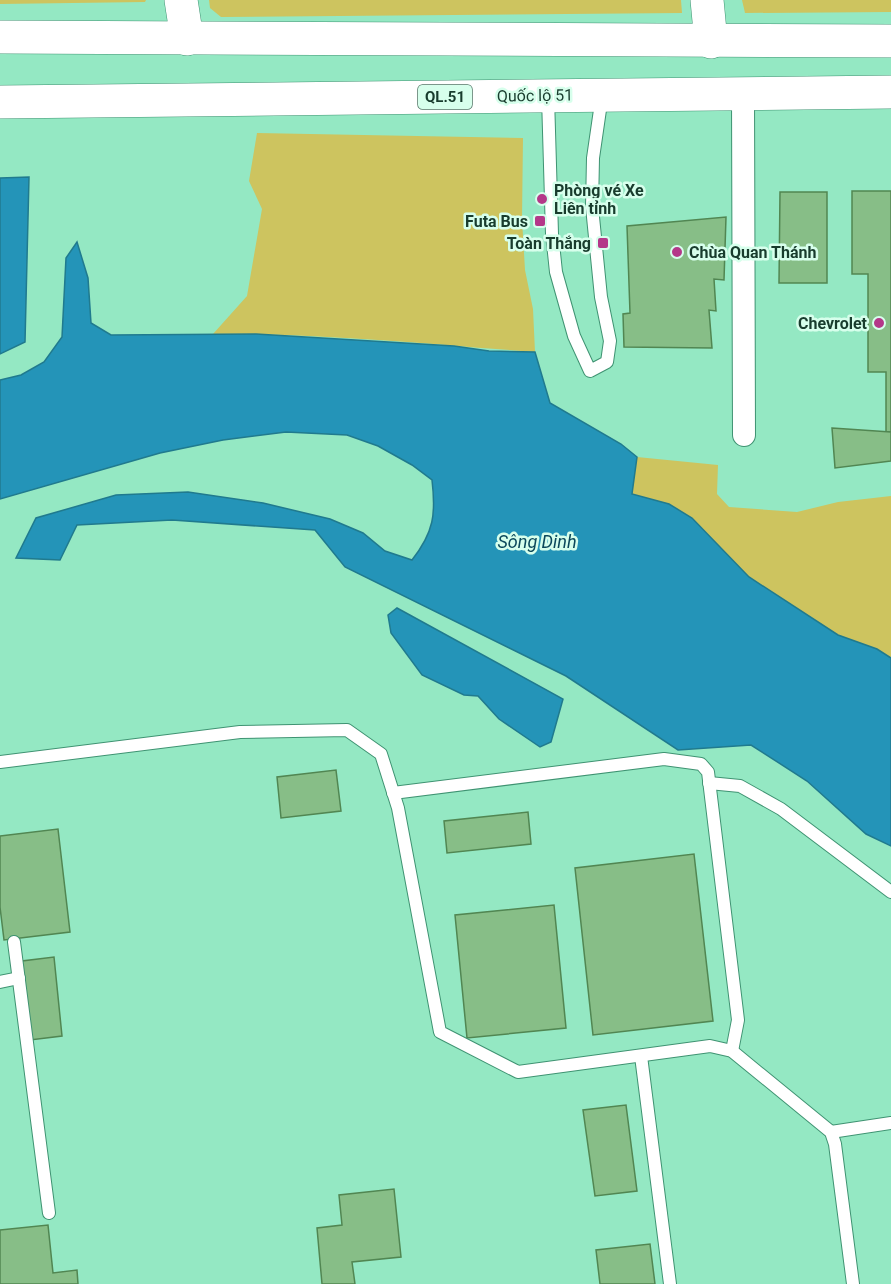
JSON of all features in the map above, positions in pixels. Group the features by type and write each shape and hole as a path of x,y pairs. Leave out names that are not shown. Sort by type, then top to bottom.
{"main road":[{"path":"181,0 188,39"},
{"path":"707,0 711,42"},
{"path":"0,37 711,42 891,41"},
{"name":"Quốc lộ 51","path":"0,102 891,92"}],"street":[{"path":"743,93 744,435"}],"lane":[{"path":"548,95 552,234 556,272 574,336 590,371 607,362 610,340 601,297 592,207 593,158 602,95"},
{"path":"0,762 240,732 347,730 381,754 398,808 440,1032 518,1072 710,1046 732,1051 831,1132 835,1144 853,1284"},
{"path":"393,793 664,759 701,764 708,772 710,783 738,1020 732,1051"},
{"path":"710,783 740,786 781,809 891,892"},
{"path":"14,942 50,1213"},
{"path":"0,982 19,978"},
{"path":"641,1056 670,1284"},
{"path":"831,1132 891,1123"}],"shaded area":[{"path":"0,0 146,0 145,2 0,4"},
{"path":"209,0 681,0 682,13 221,17 210,8"},
{"path":"742,0 891,0 891,12 745,13"},
{"path":"257,133 523,138 522,219 525,270 533,309 535,352 334,337 213,334 247,296 262,209 249,181"},
{"path":"637,457 718,465 717,494 729,507 797,512 838,502 891,496 891,658 877,649 838,635 749,577 692,518 632,494"}],"water":[{"path":"29,177 25,342 0,354 0,178"},
{"name":"Sông Dinh","path":"77,242 88,278 91,323 111,335 256,334 454,346 489,351 535,352 550,403 621,444 637,457 632,494 669,504 692,518 749,577 838,635 877,649 891,658 891,846 866,834 807,781 751,745 678,750 566,676 345,567 315,530 172,520 77,525 60,560 16,558 36,518 116,495 188,492 263,503 330,519 363,533 385,551 412,560 425,540 432,522 434,503 432,480 412,465 378,446 347,435 286,432 223,440 160,453 0,499 0,380 21,375 44,362 62,337 66,258"},
{"path":"397,608 563,699 551,742 540,747 499,719 478,696 464,695 422,675 391,633 388,615"}],"building":[{"name":"Chevrolet","path":"852,191 891,191 891,432 886,432 886,372 868,372 868,274 852,274"},
{"path":"780,192 827,192 827,283 779,283"},
{"name":"Chùa Quan Thánh","path":"726,217 724,280 714,279 716,311 709,310 712,348 624,347 623,314 630,313 627,226"},
{"path":"832,428 891,432 891,461 835,468"},
{"path":"336,770 341,811 281,818 277,777"},
{"path":"528,812 531,844 447,853 444,821"},
{"path":"58,829 70,932 4,940 0,907 0,836"},
{"path":"694,854 713,1021 593,1035 575,868"},
{"path":"554,905 566,1028 467,1038 455,915"},
{"path":"54,957 62,1036 30,1040 22,961"},
{"path":"626,1105 637,1191 595,1196 583,1110"},
{"path":"394,1189 401,1257 352,1262 355,1284 322,1284 317,1228 342,1225 339,1195"},
{"path":"48,1225 53,1273 77,1270 78,1284 0,1284 0,1230"},
{"path":"650,1244 655,1284 600,1284 596,1250"}],"place":[{"name":"Phòng vé Xe Liên tỉnh","path":"542,199"},
{"name":"Futa Bus","path":"540,221"},
{"name":"Toàn Thắng","path":"603,243"},
{"name":"Chùa Quan Thánh","path":"677,252"},
{"name":"Chevrolet","path":"879,323"}]}
